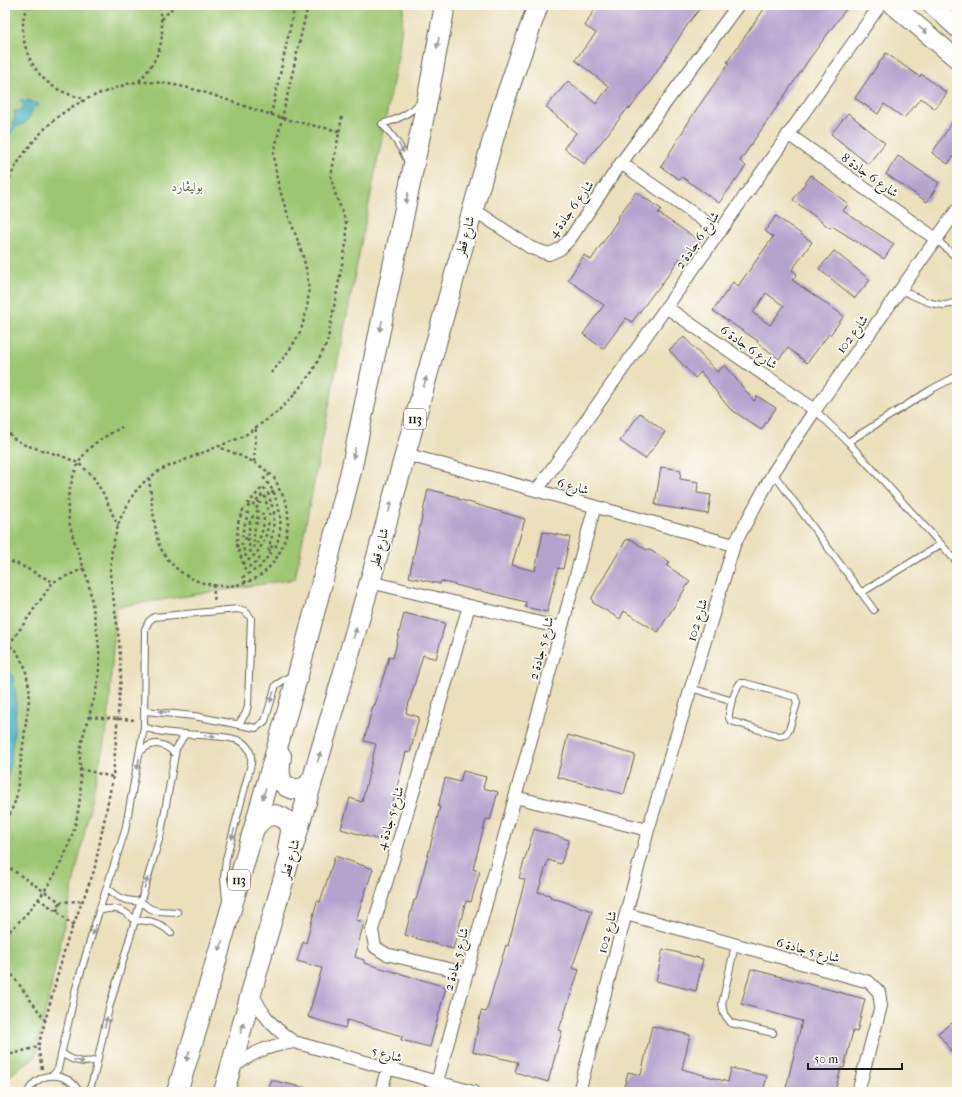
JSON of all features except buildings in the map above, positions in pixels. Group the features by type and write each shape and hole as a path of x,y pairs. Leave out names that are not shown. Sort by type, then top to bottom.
{"main road":[{"name":"113","path":"179,1089 299,671 351,472 412,178 445,5"},
{"name":"شارع قطر","path":"224,1092 370,582 503,105 538,5"},
{"path":"893,5 957,60"},
{"path":"932,5 957,28"},
{"path":"282,730 280,772 282,781 289,788 297,790 306,787 313,778"},
{"path":"254,828 266,817 276,815 288,822 291,829 282,887"}],"street":[{"name":"شارع 6 جادة 4","path":"473,209 531,248 549,254 560,249 570,238 621,163 738,5"},
{"name":"شارع 6 جادة 2","path":"537,490 880,5"},
{"name":"شارع 6 جادة 8","path":"788,134 936,239"},
{"path":"621,163 720,232"},
{"name":"شارع 102","path":"579,1092 648,830 734,545 773,473 815,410 957,210"},
{"name":"شارع 6 جادة 6","path":"666,307 815,410"},
{"name":"شارع 6","path":"405,454 734,545"},
{"name":"شارع 5 جادة 2","path":"436,1082 595,506"},
{"path":"370,582 562,628"},
{"name":"شارع 5 جادة 4","path":"466,973 386,954 375,946 372,930 469,606"},
{"path":"515,797 648,830"},
{"name":"شارع 5 جادة 6","path":"626,914 868,982 879,992 881,1006 858,1092"},
{"name":"شارع 5","path":"252,991 259,1007 268,1021 280,1033 294,1042 473,1092"},
{"name":"شارع 5","path":"231,1069 245,1058 260,1050 294,1042"},
{"path":"381,1092 388,1069"}],"lane":[{"path":"412,178 408,162 402,148 393,135 382,124 396,120 409,113 420,103 429,91"},
{"path":"936,239 957,258"},
{"path":"900,290 932,303 945,306 957,301"},
{"path":"848,442 932,390 957,377"},
{"path":"815,410 848,442 957,562"},
{"path":"773,473 874,610"},
{"path":"861,593 941,544"},
{"path":"53,1075 58,1069 76,988 125,831 141,751 145,711 145,629 149,621 154,617 238,609 245,611 251,618 248,705 246,713 238,725"},
{"path":"145,711 194,716 256,728 265,721 276,685 299,671"},
{"path":"743,682 792,696 797,700 797,703 789,730 782,736 731,721 728,716 733,701 738,685 743,682"},
{"path":"691,688 733,701"},
{"path":"144,723 152,730 223,737 240,741 247,746 251,754 251,764 226,859 225,899 229,916"},
{"path":"89,1092 109,1008 161,833 175,754 178,744 185,734"},
{"path":"141,751 146,746 158,744 165,745 175,754"},
{"path":"107,888 126,900 141,902 151,909 177,912"},
{"path":"99,911 112,908 119,909 131,916 135,921"},
{"path":"135,921 154,922 166,928 171,933"},
{"path":"735,945 722,1004 724,1014 731,1023 773,1032"},
{"path":"62,1053 78,1062 91,1062 97,1060"},
{"path":"28,1092 36,1082 44,1077 53,1075 71,1081 80,1092"}],"path":[{"path":"27,5 23,27 25,45 31,61 40,75 53,87 69,95 86,99"},
{"path":"139,82 150,69 158,53 162,36 162,19 158,5"},
{"path":"162,19 175,5"},
{"path":"271,115 295,5"},
{"path":"271,373 287,354 300,332 307,307 309,284 304,257 280,190 274,153 308,5"},
{"path":"5,190 15,169 34,140 64,112 86,99 139,82 174,84 193,88 271,115 339,131"},
{"path":"44,1077 38,1047 67,941 94,871 113,777 121,675 119,640 110,573 112,548 120,519 134,494 149,478 160,470 244,436 276,413 293,396 312,372 327,343 347,239 346,222 334,190 331,176 342,117"},
{"path":"5,934 31,908 50,883 69,846 78,816 81,795 81,746 100,669 99,647 90,590 85,568 69,524 68,500 78,463 83,455 94,444 122,427"},
{"path":"254,462 256,427"},
{"path":"5,429 13,438 25,445 62,456 78,463 92,475 100,487 118,526"},
{"path":"149,478 153,514 159,546 173,566 191,579 213,585 228,587 246,583 259,576 273,564 282,547 288,531 288,514 285,499 274,478 254,462 218,447"},
{"path":"269,475 264,478 274,492 276,500"},
{"path":"266,490 263,487 246,506 251,507 262,494 265,497 269,514 274,512 274,533 269,546 274,548 280,534 281,523 278,505 272,506 268,494 274,492"},
{"path":"251,555 248,538 250,522 253,516 258,518 254,532 254,547 259,541 264,522 264,515 255,510 260,504 256,501"},
{"path":"237,541 238,523 244,510 248,513 242,534 243,539 248,538"},
{"path":"243,564 257,554 267,537 269,519"},
{"path":"246,557 242,544 237,545 245,568 254,564 261,557"},
{"path":"246,583 243,577 260,567 272,551 266,549"},
{"path":"257,554 266,560"},
{"path":"5,561 16,563 53,582"},
{"path":"9,645 53,582 85,568"},
{"path":"213,585 215,611"},
{"path":"5,643 16,650 25,667 30,692 16,799 5,826"},
{"path":"89,717 144,723"},
{"path":"80,769 113,777"},
{"path":"5,865 60,902 82,901"},
{"path":"38,899 57,911 72,926"},
{"path":"57,911 60,902"},
{"path":"5,965 45,1020"},
{"path":"5,1056 38,1047"}],"green space":[{"name":"بوليڤارد","path":"5,5 404,5 399,51 295,579 116,607 108,724 36,1056 5,1079"}],"water":[{"path":"22,99 25,102 29,100 34,103 38,103 39,106 34,107 26,123 14,127 14,111 20,111 24,106 19,101"},
{"path":"5,663 11,672 15,690 16,705 9,772 5,790"}],"waterway":[{"path":"5,134 11,132 14,127"}]}
